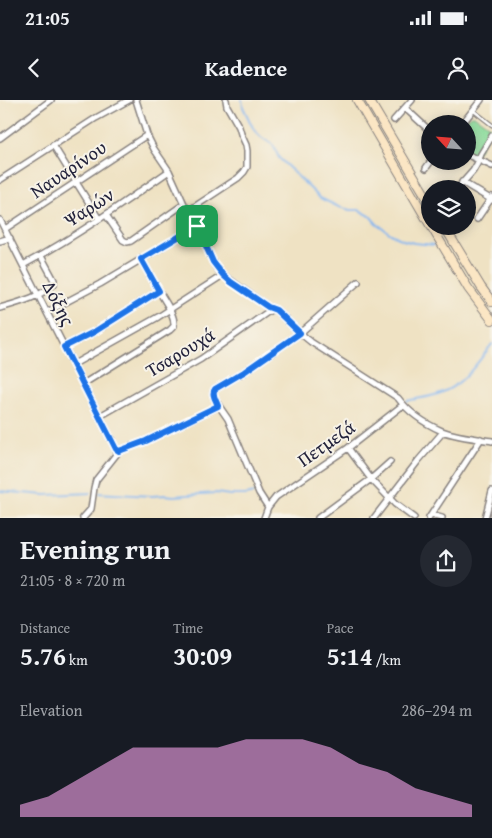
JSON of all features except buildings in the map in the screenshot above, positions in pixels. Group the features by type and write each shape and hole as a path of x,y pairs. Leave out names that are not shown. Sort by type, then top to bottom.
{"main road":[{"path":"357,100 421,210"},
{"path":"369,100 421,188"},
{"path":"436,235 468,288 492,320"},
{"path":"449,235 492,302"}],"street":[{"path":"0,138 51,100"},
{"path":"0,180 96,118 129,100"},
{"path":"136,100 147,135 169,171 213,262 223,275 276,310 311,342 398,398 411,412 443,432 492,441"},
{"path":"188,211 238,178 247,167 248,151 226,100"},
{"path":"394,120 412,100"},
{"path":"469,115 481,100"},
{"path":"405,108 421,123"},
{"name":"Ναυαρίνου","path":"5,229 147,135"},
{"path":"464,180 473,171 492,136"},
{"path":"54,145 99,219"},
{"path":"476,159 492,166"},
{"name":"Ψαρών","path":"23,266 106,215 169,171"},
{"path":"476,190 492,199 477,219"},
{"path":"106,215 123,240 127,242 184,204"},
{"name":"Δόξης","path":"0,220 116,449 119,451"},
{"path":"47,312 100,284 197,226"},
{"path":"0,241 10,238"},
{"path":"0,308 38,295 50,288 54,282 41,256"},
{"path":"83,384 174,326 170,309 141,259"},
{"path":"74,364 170,309 223,275"},
{"path":"264,518 268,506 254,481 228,419 218,406 213,392 300,333 358,282"},
{"path":"64,347 94,332 159,291"},
{"name":"Τσαρουχά","path":"100,416 201,359 272,309"},
{"name":"Πετμεζά","path":"268,506 276,496 348,448 403,405"},
{"path":"84,518 91,509 96,480 119,451 146,441 218,406"},
{"path":"374,518 443,432"},
{"path":"442,518 430,517 481,439"},
{"path":"348,448 371,479 395,504 414,518"},
{"path":"318,518 371,479 390,462"},
{"path":"485,518 492,491"}],"lane":[{"path":"473,110 492,125"}],"green space":[{"path":"476,116 492,128 476,154"}],"waterway":[{"path":"242,100 243,107 254,130 273,145 279,158 320,198 339,207 359,210 370,216 391,234 403,240 434,245"},
{"path":"407,401 436,395 452,387 471,370 492,344"},
{"path":"0,491 45,495 91,493"},
{"path":"97,493 152,496 216,493 245,495 255,493"}],"route":[{"path":"197,226 219,271 231,282 268,307 276,310 300,333 244,372 215,389 213,395 218,406 146,441 119,451 116,449 64,347 94,332 159,291 141,259 197,226"}]}
